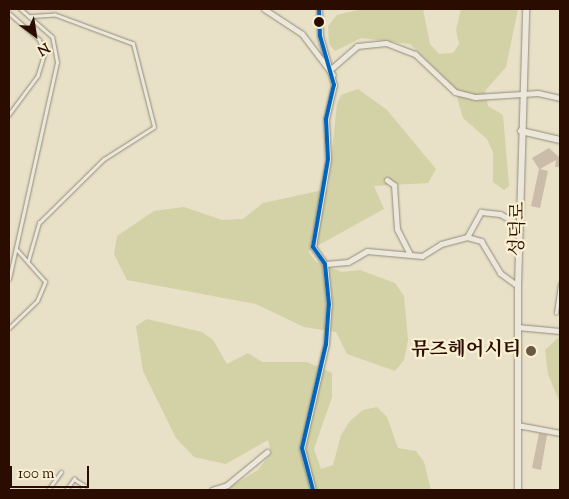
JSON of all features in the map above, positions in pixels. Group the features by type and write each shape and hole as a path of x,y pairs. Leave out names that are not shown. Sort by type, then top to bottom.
{"street":[{"path":"264,9 302,34 333,75"},
{"path":"313,490 302,448 326,344 329,305 325,264 313,247 328,159 326,119 333,75 320,36 319,9"},
{"name":"성덕로","path":"518,490 517,327 521,131 526,94 526,9"},
{"path":"332,68 357,46 386,43 415,54 455,92 491,98 526,94 560,98"},
{"path":"521,131 560,140"},
{"path":"387,180 394,185 397,229 410,254"},
{"path":"467,236 481,212 500,214 520,225"},
{"path":"325,264 348,262 366,250 422,256 441,244 467,236 481,241 500,273 518,286"},
{"path":"517,327 560,331"},
{"path":"517,425 560,432"},
{"path":"212,490 227,485 267,452"}],"lane":[{"path":"9,279 57,62 52,37 20,9"},
{"path":"9,13 40,39 45,54 38,76 9,115"},
{"path":"28,261 39,223 104,159 154,127 133,44 55,15 29,17"},
{"path":"9,328 44,292 42,275 16,249"},
{"path":"556,313 560,284"},
{"path":"48,490 60,472"},
{"path":"66,490 74,479 84,486 82,490"}],"shaded area":[{"path":"362,9 423,9 430,44 439,54 453,53 459,44 456,30 461,9 518,9 506,67 485,91 488,106 503,115 509,186 504,190 493,182 493,152 487,139 463,118 454,87 410,44 361,38 335,51 329,44 328,26 337,15"},
{"path":"358,89 387,110 436,169 428,183 374,186 384,209 308,251 316,262 342,272 360,270 395,283 404,296 408,340 404,360 395,371 347,354 336,332 304,327 256,304 127,280 114,254 117,236 154,211 184,207 222,220 243,219 263,203 328,189 337,104 341,95"},
{"path":"147,319 202,332 213,340 227,364 248,353 262,362 307,362 332,373 332,397 314,449 321,469 333,465 341,435 350,421 363,410 377,407 387,417 398,448 416,451 424,462 431,490 225,490 258,470 271,453 268,440 226,464 194,457 176,438 143,371 136,326"},
{"path":"558,338 560,339 560,403 548,374 545,350"}],"building":[{"path":"549,148 560,158 560,167 555,167 556,160 540,169 548,171 540,208 531,206 539,169 532,158"},
{"path":"539,433 547,435 541,470 532,468"}],"transit line":[{"path":"313,490 302,448 326,344 329,305 325,264 313,247 328,159 326,119 334,85 320,36 319,9"}],"place":[{"name":"뮤즈헤어시티","path":"531,351"}]}
